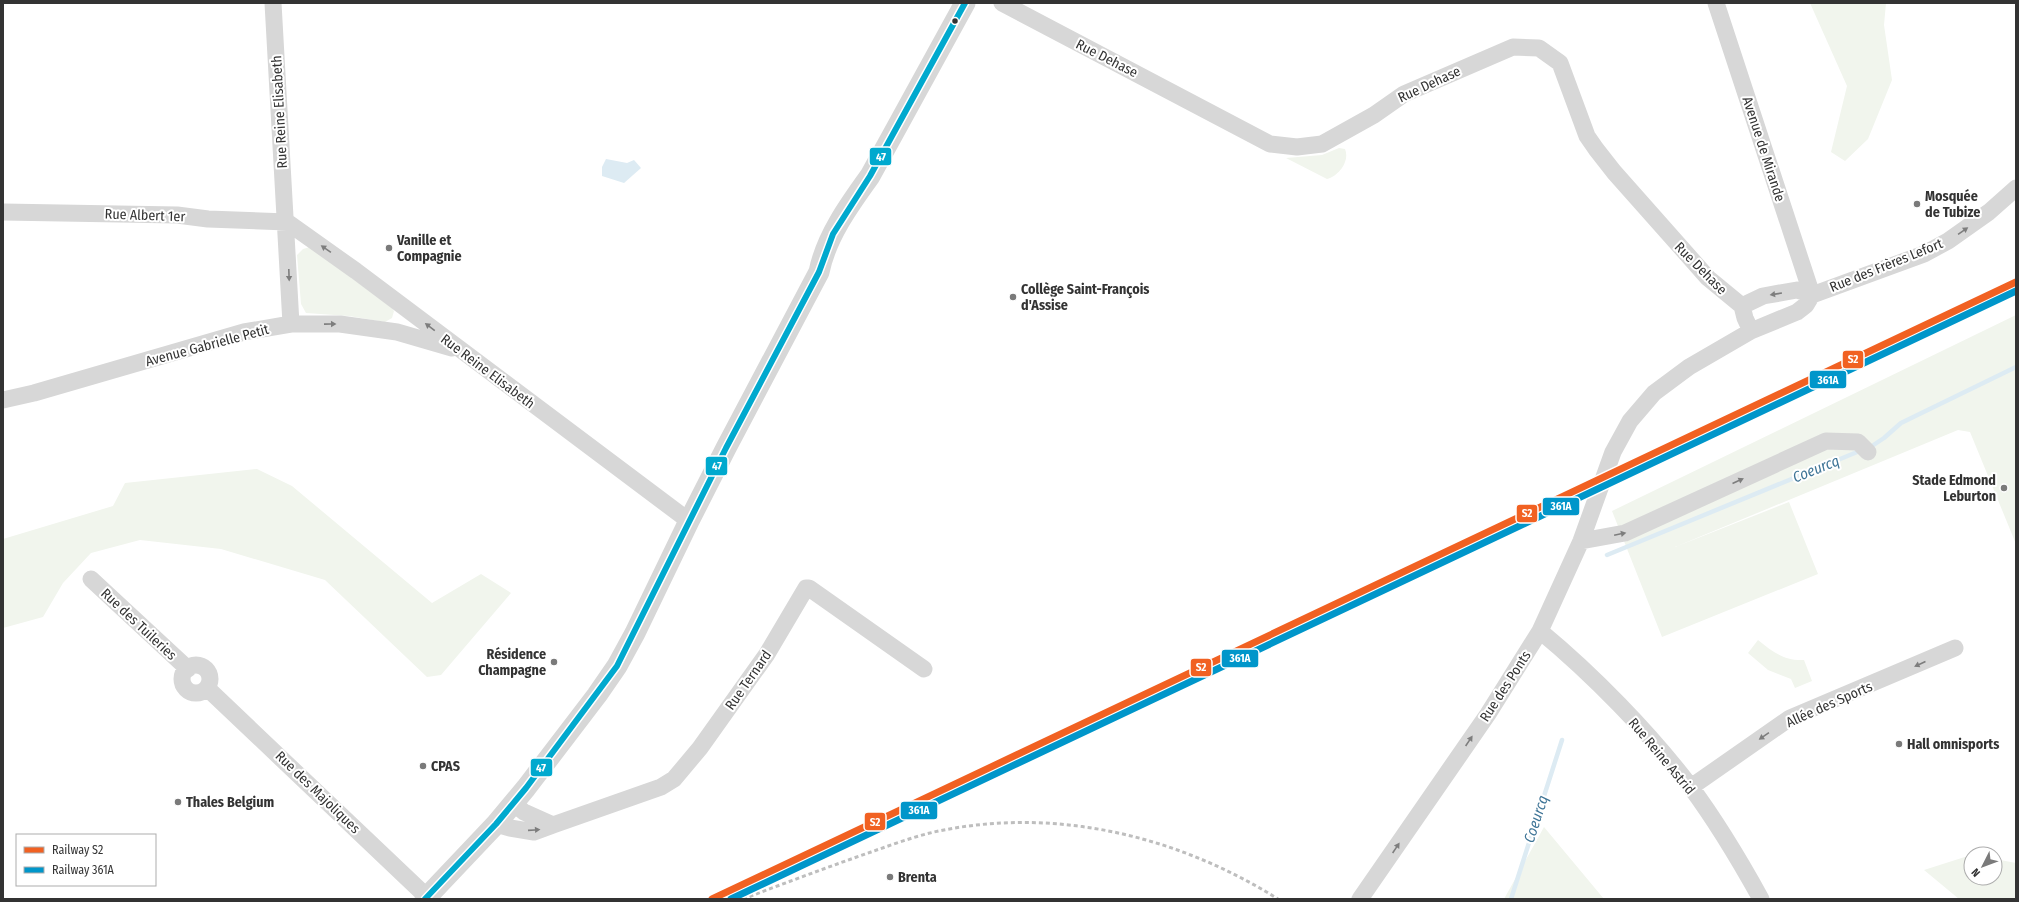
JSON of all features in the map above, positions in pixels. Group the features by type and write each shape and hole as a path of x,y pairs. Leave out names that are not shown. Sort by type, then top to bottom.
{"street":[{"name":"Rue Reine Elisabeth","path":"273,3 281,159 287,222 291,324"},
{"path":"426,898 496,824 597,695 617,666 635,633 688,521 819,272 822,256 828,242 851,202 870,176 965,3"},
{"name":"Rue Dehase","path":"1002,3 1270,144 1297,147 1322,144 1374,115 1404,94 1513,47 1539,48 1560,63 1567,77 1588,136 1614,172 1708,278 1742,306"},
{"name":"Avenue de Mirande","path":"1716,3 1812,295"},
{"name":"Rue des Frères Lefort","path":"1613,452 1630,421 1654,393 1689,367 1751,331 1797,312 1806,304 1812,295 1924,254 1948,241 1990,212 2016,188"},
{"name":"Rue Albert 1er","path":"3,212 177,215 208,219 287,222"},
{"name":"Rue Reine Elisabeth","path":"287,222 356,271 688,521"},
{"name":"Rue des Frères Lefort","path":"1742,306 1763,296 1797,290 1812,295"},
{"path":"1742,306 1744,318 1751,331"},
{"name":"Avenue Gabrielle Petit","path":"3,400 34,393 244,332 291,324 340,324 390,331 461,350"},
{"path":"1581,541 1625,533 1826,441 1858,442 1865,449"},
{"name":"Rue des Ponts","path":"1360,899 1488,714 1540,631 1581,541 1613,452"},
{"name":"Rue des Tuileries","path":"91,579 188,669"},
{"name":"Rue Ternard","path":"496,824 534,832 660,787 674,779 700,748 767,654 806,588 809,588 845,612 924,669"},
{"name":"Rue Reine Astrid","path":"1540,631 1598,683 1663,753 1691,787 1747,873 1761,899"},
{"name":"Allée des Sports","path":"1691,787 1790,718 1955,648"},
{"name":"Rue des Majoliques","path":"188,669 183,678 183,683 189,691 198,693 207,688 426,898"},
{"path":"513,803 524,812 553,825"}],"shaded area":[{"path":"1810,3 1886,3 1884,25 1892,80 1868,139 1845,161 1831,152 1847,86"},
{"path":"1339,148 1345,149 1345,163 1336,175 1327,179 1286,158 1322,155"},
{"path":"606,159 627,163 634,160 641,168 624,183 602,176 602,167"},
{"path":"310,247 391,307 394,311 392,318 385,322 349,316 306,313 301,304 297,255 303,249"},
{"path":"2016,315 2016,544 1970,432 1958,430 1675,547 1789,502 1818,574 1662,637 1612,511"},
{"path":"257,469 292,486 432,603 481,574 511,593 441,675 427,677 325,580 221,549 140,540 91,553 63,583 43,617 3,628 3,539 113,506 125,483"},
{"path":"1758,640 1779,655 1790,659 1804,660 1812,681 1795,688 1791,679 1768,670 1748,653"},
{"path":"1544,827 1604,899 1504,899"},
{"path":"1963,858 1963,886 2003,886 2003,861 2016,863 2016,899 1959,899 1924,870"}],"waterway":[{"name":"Coeurcq","path":"1869,448 1884,438 1901,423 2016,367"},
{"name":"Coeurcq","path":"1607,555 1862,450"},
{"name":"Coeurcq","path":"1511,899 1562,740"}],"railway":[{"path":"743,899 902,841 926,834 979,825 1024,822 1068,825 1112,832 1156,843 1198,858 1239,877 1278,899"}],"rail line":[{"name":"S2","path":"712,899 2016,282"},
{"name":"361A","path":"731,899 2016,291"}],"transit line":[{"name":"47","path":"425,899 496,824 526,788 617,666 726,448 819,272 833,234 870,176 965,3"}],"place":[{"name":"Mosquée de Tubize","path":"1917,204"},
{"name":"Vanille et Compagnie","path":"389,248"},
{"name":"Collège Saint-François d'Assise","path":"1013,297"},
{"name":"Stade Edmond Leburton","path":"2004,488"},
{"name":"Résidence Champagne","path":"554,662"},
{"name":"Hall omnisports","path":"1899,744"},
{"name":"CPAS","path":"423,766"},
{"name":"Thales Belgium","path":"178,802"},
{"name":"Brenta","path":"890,877"}]}
